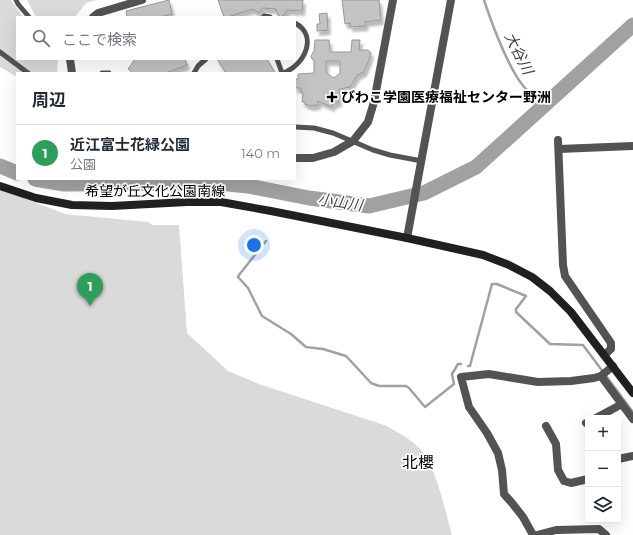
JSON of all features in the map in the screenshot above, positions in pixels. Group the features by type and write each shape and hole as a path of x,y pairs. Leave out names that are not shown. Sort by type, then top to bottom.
{"main road":[{"name":"希望が丘文化公園南線","path":"0,186 36,198 72,205 112,206 186,202 221,202 407,238 483,255 509,265 532,277 550,291 571,312 633,394"}],"street":[{"path":"94,16 98,13 142,0"},
{"path":"296,158 313,158 334,152 353,141 368,122 374,102 393,0"},
{"path":"407,238 451,0"},
{"path":"70,60 72,72"},
{"path":"558,140 563,265 565,276 611,343 611,350 604,355"},
{"path":"559,149 633,146"},
{"path":"533,535 523,517 504,494 498,453 469,407 461,377 489,374 538,382 556,382 594,378 601,376 613,366"},
{"path":"601,376 633,419"},
{"path":"602,415 622,404"},
{"path":"546,426 556,444 558,470 564,482 571,483 585,480"},
{"path":"621,458 633,456"},
{"path":"537,535 556,530 599,529 606,535"}],"lane":[{"path":"16,0 28,16"},
{"path":"286,72 298,65 304,57 307,46 307,36 304,29 296,24"},
{"path":"0,52 27,72"},
{"path":"195,72 198,66 205,60"},
{"path":"277,60 283,72"},
{"path":"296,127 314,128 333,133 373,150 422,161"}],"shaded area":[{"path":"0,0 11,0 22,16 16,16 16,60 58,60 57,72 16,72 16,76 0,67"},
{"path":"27,0 97,0 86,3 76,16 35,16"},
{"path":"0,189 65,214 148,222 152,225 179,225 187,333 228,371 259,384 387,426 414,443 422,451 432,469 440,491 452,535 0,535"}],"building":[{"path":"169,0 172,14 164,16 127,16 126,11"},
{"path":"218,0 303,0 302,11 287,10 282,16 278,15 276,9 262,8 259,13 252,9 231,16 224,16"},
{"path":"342,0 379,0 381,20 365,22 366,26 350,27 350,23 345,24"},
{"path":"327,13 328,30 317,31 317,24 320,24 319,14"},
{"path":"315,40 329,40 330,52 351,52 352,40 360,40 359,50 368,50 371,53 364,72 359,75 358,74 350,87 339,89 339,102 333,104 332,107 318,101 318,105 311,106 305,104 305,102 302,102 303,93 301,93 301,88 296,88 296,79 298,79 298,74 314,73 314,60 311,56 314,51","holes":["326,61 340,61 340,73 334,78 326,73"]},
{"path":"134,60 185,60 187,65 169,72 132,72 128,69"},
{"path":"218,60 268,60 274,72 225,72"}],"waterway":[{"name":"大谷川","path":"484,0 504,52 519,80 526,89 534,95 552,99"},
{"name":"小山川","path":"41,180 64,184 218,183 248,186 309,198 369,206 424,193 476,167 633,25"},
{"name":"小山川","path":"0,166 16,173"},
{"path":"266,241 238,277 248,288 262,316 291,334 306,347 323,349 346,356 371,383 379,386 406,386 425,407 454,384 452,374 458,364 461,364"},
{"path":"468,366 470,366 492,284 497,284 526,296 516,309 516,312 550,344 583,345 633,412"}],"place":[{"name":"びわこ学園医療福祉センター野洲","path":"332,97"},
{"name":"近江富士花緑公園","path":"90,306"}],"district":[{"name":"北櫻","path":"418,462"}]}
